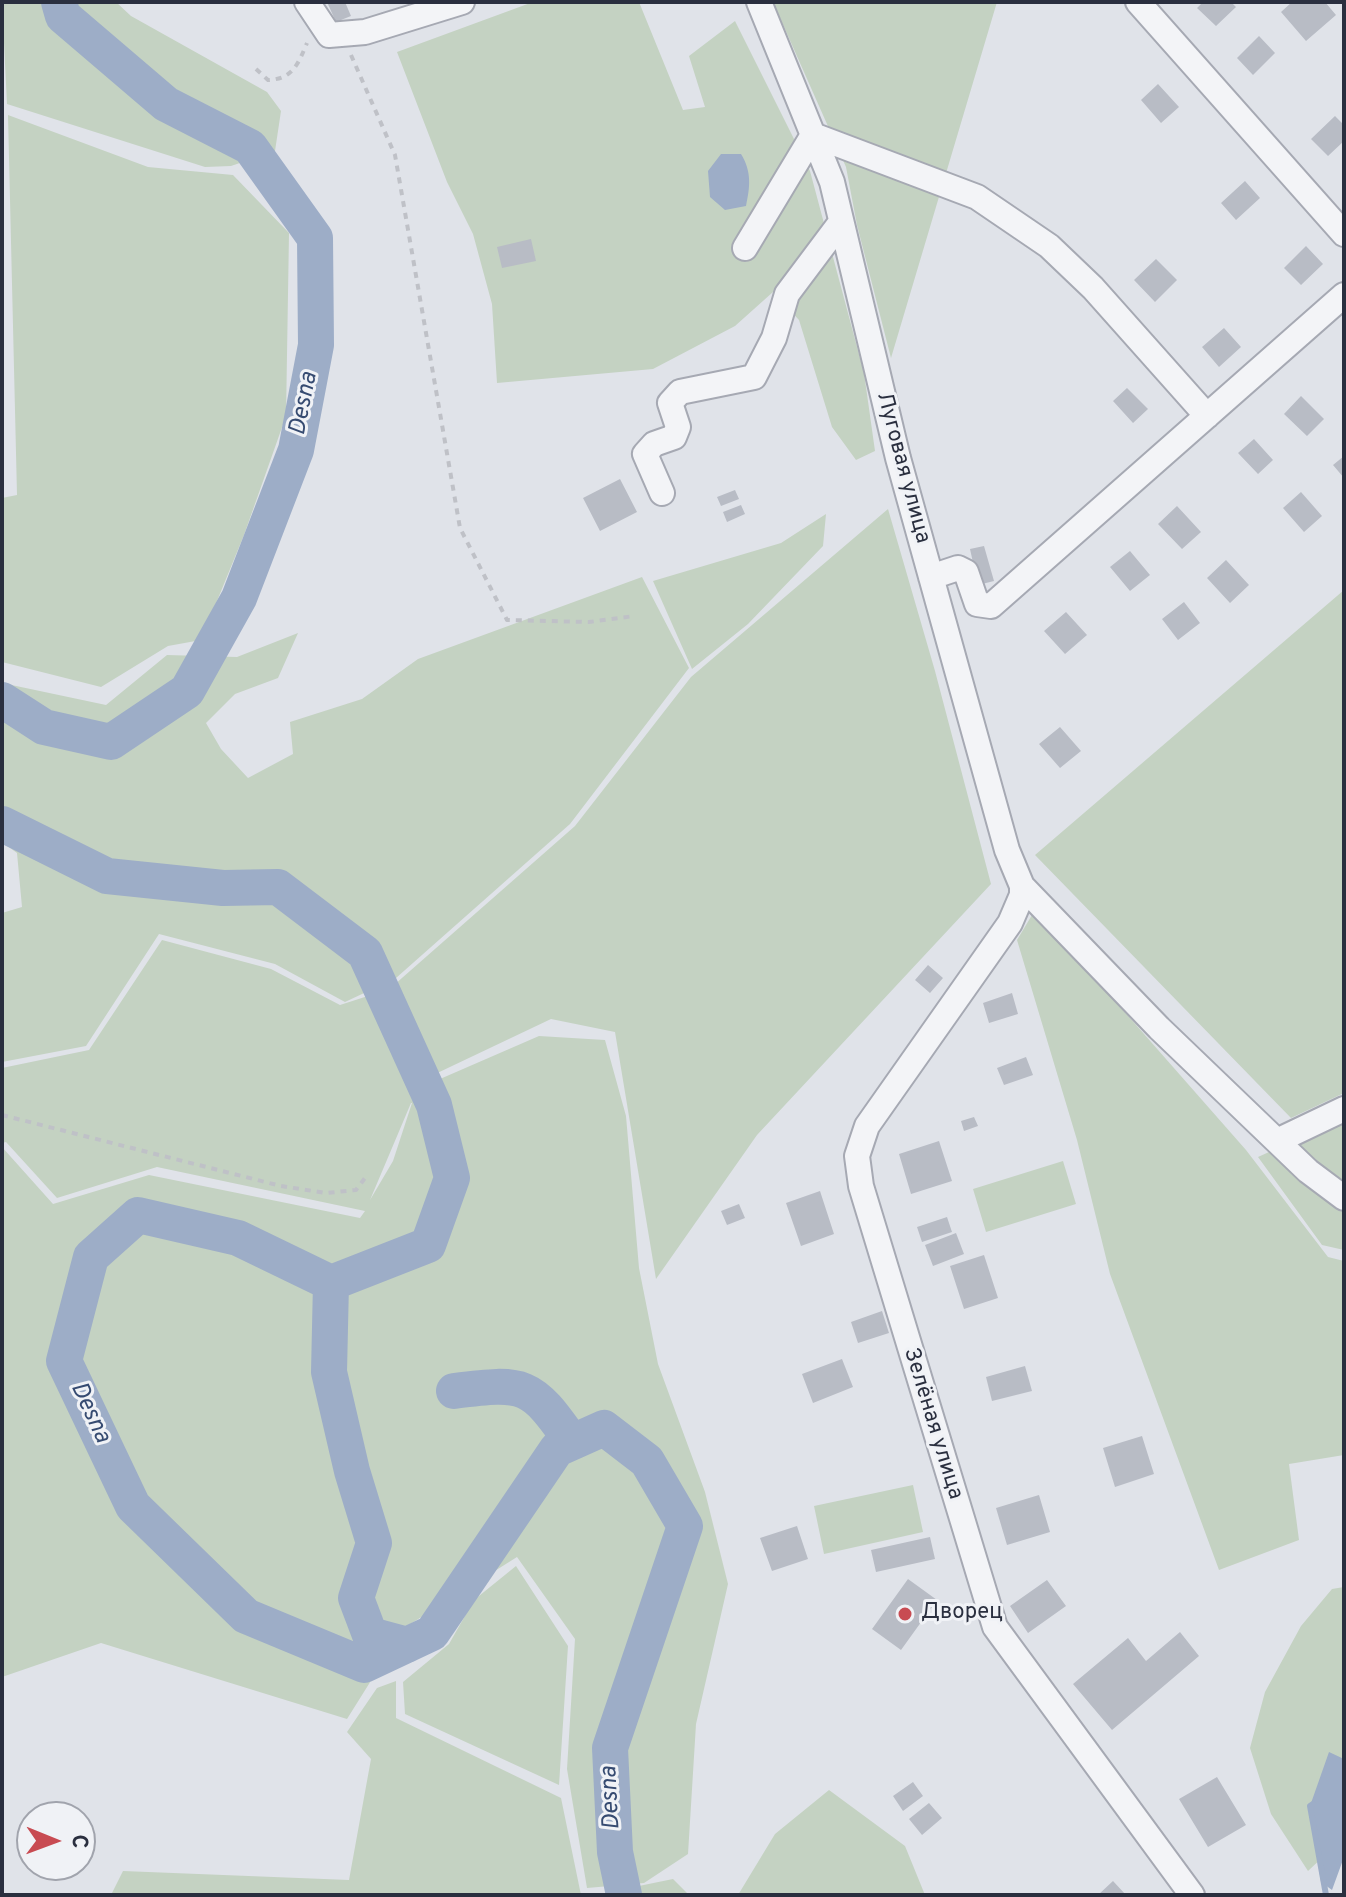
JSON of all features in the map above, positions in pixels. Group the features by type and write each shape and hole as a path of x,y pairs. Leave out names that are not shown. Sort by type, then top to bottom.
{"lane":[{"path":"309,7 329,35 365,32 462,2"},
{"name":"Луговая улица","path":"759,2 832,182 931,577 1007,850 1022,886"},
{"path":"1138,2 1344,234"},
{"path":"745,248 813,135 977,197 1049,246 1093,288 1207,416"},
{"path":"662,493 645,454 654,444 674,437 678,427 670,403 680,392 754,377 774,338 787,294 841,222"},
{"path":"931,577 958,568 966,572 977,604 991,606 1344,295"},
{"path":"1022,886 1159,1028 1308,1171 1344,1198"},
{"name":"Зелёная улица","path":"1022,886 1022,895 1003,935 867,1126 857,1156 861,1186 995,1627 1192,1895"},
{"path":"1277,1141 1344,1109"}],"path":[{"path":"256,69 268,80 281,80 296,69 309,39 309,7"},
{"path":"342,34 395,155 460,528 507,620 589,622 634,616"},
{"path":"2,1115 281,1186 326,1193 356,1190 368,1174"}],"green space":[{"path":"2,2 116,2 131,16 267,92 281,111 275,151 231,166 205,167 7,104"},
{"path":"533,2 639,2 683,110 705,107 689,56 735,21 810,171 864,373 875,451 856,460 832,427 799,320 773,292 735,326 653,369 497,383 492,304 473,234 447,182 397,52"},
{"path":"773,2 997,2 891,358 857,225 846,167"},
{"path":"8,115 148,167 233,175 289,233 286,416 244,535 201,640 168,646 101,687 2,662 2,498 17,495"},
{"path":"888,509 935,671 991,884 757,1135 656,1279 615,1032 551,1019 431,1076 394,985 575,826 691,677"},
{"path":"826,514 823,546 748,624 692,669 653,581 781,543"},
{"path":"642,577 689,668 570,824 396,978 345,1002 275,964 159,934 86,1046 2,1062 2,913 22,907 17,853 2,842 2,683 106,705 167,655 237,657 298,633 278,678 235,694 206,723 221,749 248,778 293,754 290,722 362,699 418,659"},
{"path":"1344,590 1344,1093 1291,1118 1035,855"},
{"path":"1035,910 1246,1150 1328,1257 1344,1261 1344,1455 1289,1464 1299,1540 1219,1570 1110,1274 1077,1140 1017,940"},
{"path":"162,940 271,969 340,1005 371,995 417,1089 539,1036 605,1040 626,1116 639,1268 658,1364 705,1492 728,1584 696,1724 688,1854 644,1883 587,1888 567,1769 575,1639 517,1557 404,1628 347,1719 101,1643 2,1677 2,1147 53,1204 149,1175 360,1218 365,1211 157,1167 57,1198 6,1142 2,1143 2,1068 89,1050","holes":["412,1103 393,1161 370,1200"]},
{"path":"1344,1118 1344,1250 1322,1245 1258,1157"},
{"path":"1063,1161 1076,1204 986,1232 973,1189"},
{"path":"913,1485 923,1532 824,1554 814,1506"},
{"path":"516,1566 568,1646 559,1785 405,1714 403,1682 449,1644 474,1600"},
{"path":"1344,1587 1344,1837 1308,1871 1271,1814 1250,1748 1265,1692 1301,1626 1332,1589"},
{"path":"396,1681 396,1718 561,1798 581,1895 111,1895 123,1871 349,1880 371,1759 347,1732 377,1688"},
{"path":"829,1790 905,1846 925,1895 738,1895 775,1834"},
{"path":"673,1879 689,1895 595,1895"}],"water":[{"path":"721,154 741,154 745,161 749,180 746,206 725,210 710,197 708,171"},
{"path":"1329,1752 1344,1759 1344,1857 1332,1890 1321,1882 1310,1806"}],"building":[{"path":"327,2 345,2 351,16 336,22"},
{"path":"1203,2 1231,2 1236,7 1216,26 1197,8"},
{"path":"1292,2 1325,2 1336,15 1306,41 1281,12"},
{"path":"1259,36 1275,53 1253,75 1237,58"},
{"path":"1158,84 1179,107 1161,123 1141,100"},
{"path":"1335,116 1344,125 1344,141 1328,156 1311,139"},
{"path":"1245,181 1260,198 1236,220 1221,203"},
{"path":"531,239 536,261 502,268 497,247"},
{"path":"1306,246 1323,264 1301,285 1284,268"},
{"path":"1156,259 1177,280 1155,302 1134,280"},
{"path":"1224,328 1241,347 1219,367 1202,347"},
{"path":"1127,388 1148,409 1133,423 1113,401"},
{"path":"1301,396 1324,419 1307,436 1284,414"},
{"path":"1254,439 1273,460 1258,474 1238,453"},
{"path":"1344,456 1344,478 1333,465"},
{"path":"620,479 637,512 600,531 583,498"},
{"path":"735,490 739,499 721,506 717,497"},
{"path":"1301,492 1322,516 1304,532 1283,508"},
{"path":"741,505 745,514 727,522 723,512"},
{"path":"1177,506 1201,532 1182,549 1158,524"},
{"path":"984,546 994,581 978,585 970,549"},
{"path":"1130,551 1150,575 1130,591 1110,567"},
{"path":"1226,560 1249,585 1230,603 1207,578"},
{"path":"1184,602 1200,623 1178,640 1162,619"},
{"path":"1066,612 1087,635 1065,654 1044,631"},
{"path":"1060,727 1081,751 1060,768 1039,744"},
{"path":"928,965 943,978 930,993 915,980"},
{"path":"1012,993 1018,1014 989,1023 983,1003"},
{"path":"1026,1057 1033,1075 1004,1085 997,1068"},
{"path":"974,1117 978,1126 964,1131 961,1121"},
{"path":"939,1141 952,1181 911,1194 899,1154"},
{"path":"820,1191 834,1234 801,1246 786,1203"},
{"path":"739,1204 745,1218 727,1225 721,1211"},
{"path":"947,1217 952,1232 922,1242 917,1227"},
{"path":"956,1233 964,1254 933,1266 925,1245"},
{"path":"984,1255 998,1298 964,1309 950,1266"},
{"path":"882,1311 889,1333 858,1343 851,1322"},
{"path":"842,1359 853,1387 813,1403 802,1374"},
{"path":"1025,1366 1032,1391 992,1401 986,1377"},
{"path":"1142,1436 1154,1474 1115,1487 1103,1448"},
{"path":"1039,1495 1050,1532 1007,1545 996,1508"},
{"path":"797,1526 808,1559 772,1571 760,1538"},
{"path":"930,1537 935,1559 876,1572 871,1550"},
{"name":"Дворец","path":"908,1579 937,1600 901,1650 872,1629"},
{"path":"1047,1580 1066,1606 1028,1633 1010,1606"},
{"path":"1180,1632 1199,1656 1112,1730 1073,1684 1128,1638 1146,1661"},
{"path":"1217,1777 1246,1825 1208,1847 1179,1799"},
{"path":"913,1782 923,1796 903,1811 893,1796"},
{"path":"929,1803 942,1818 922,1835 909,1819"},
{"path":"1113,1881 1126,1895 1098,1895"}],"waterway":[{"name":"Desna","path":"2,700 44,727 111,742 187,691 239,598 296,450 316,345 315,238 250,147 166,104 63,16 59,2"},
{"name":"Desna","path":"2,824 107,876 223,888 278,887 365,953 434,1105 452,1178 428,1245 331,1283 238,1238 138,1215 91,1257 64,1361 133,1506 246,1616 364,1665 432,1633 557,1449 604,1428 647,1461 685,1526 610,1748 615,1852 624,1895"},
{"path":"331,1283 329,1372 352,1471 374,1543 356,1598 370,1635 407,1645"},
{"path":"454,1391 497,1387 524,1391 546,1408 572,1442"},
{"path":"1313,1804 1310,1806 1326,1895"}],"place":[{"name":"Дворец","path":"905,1614"}]}
